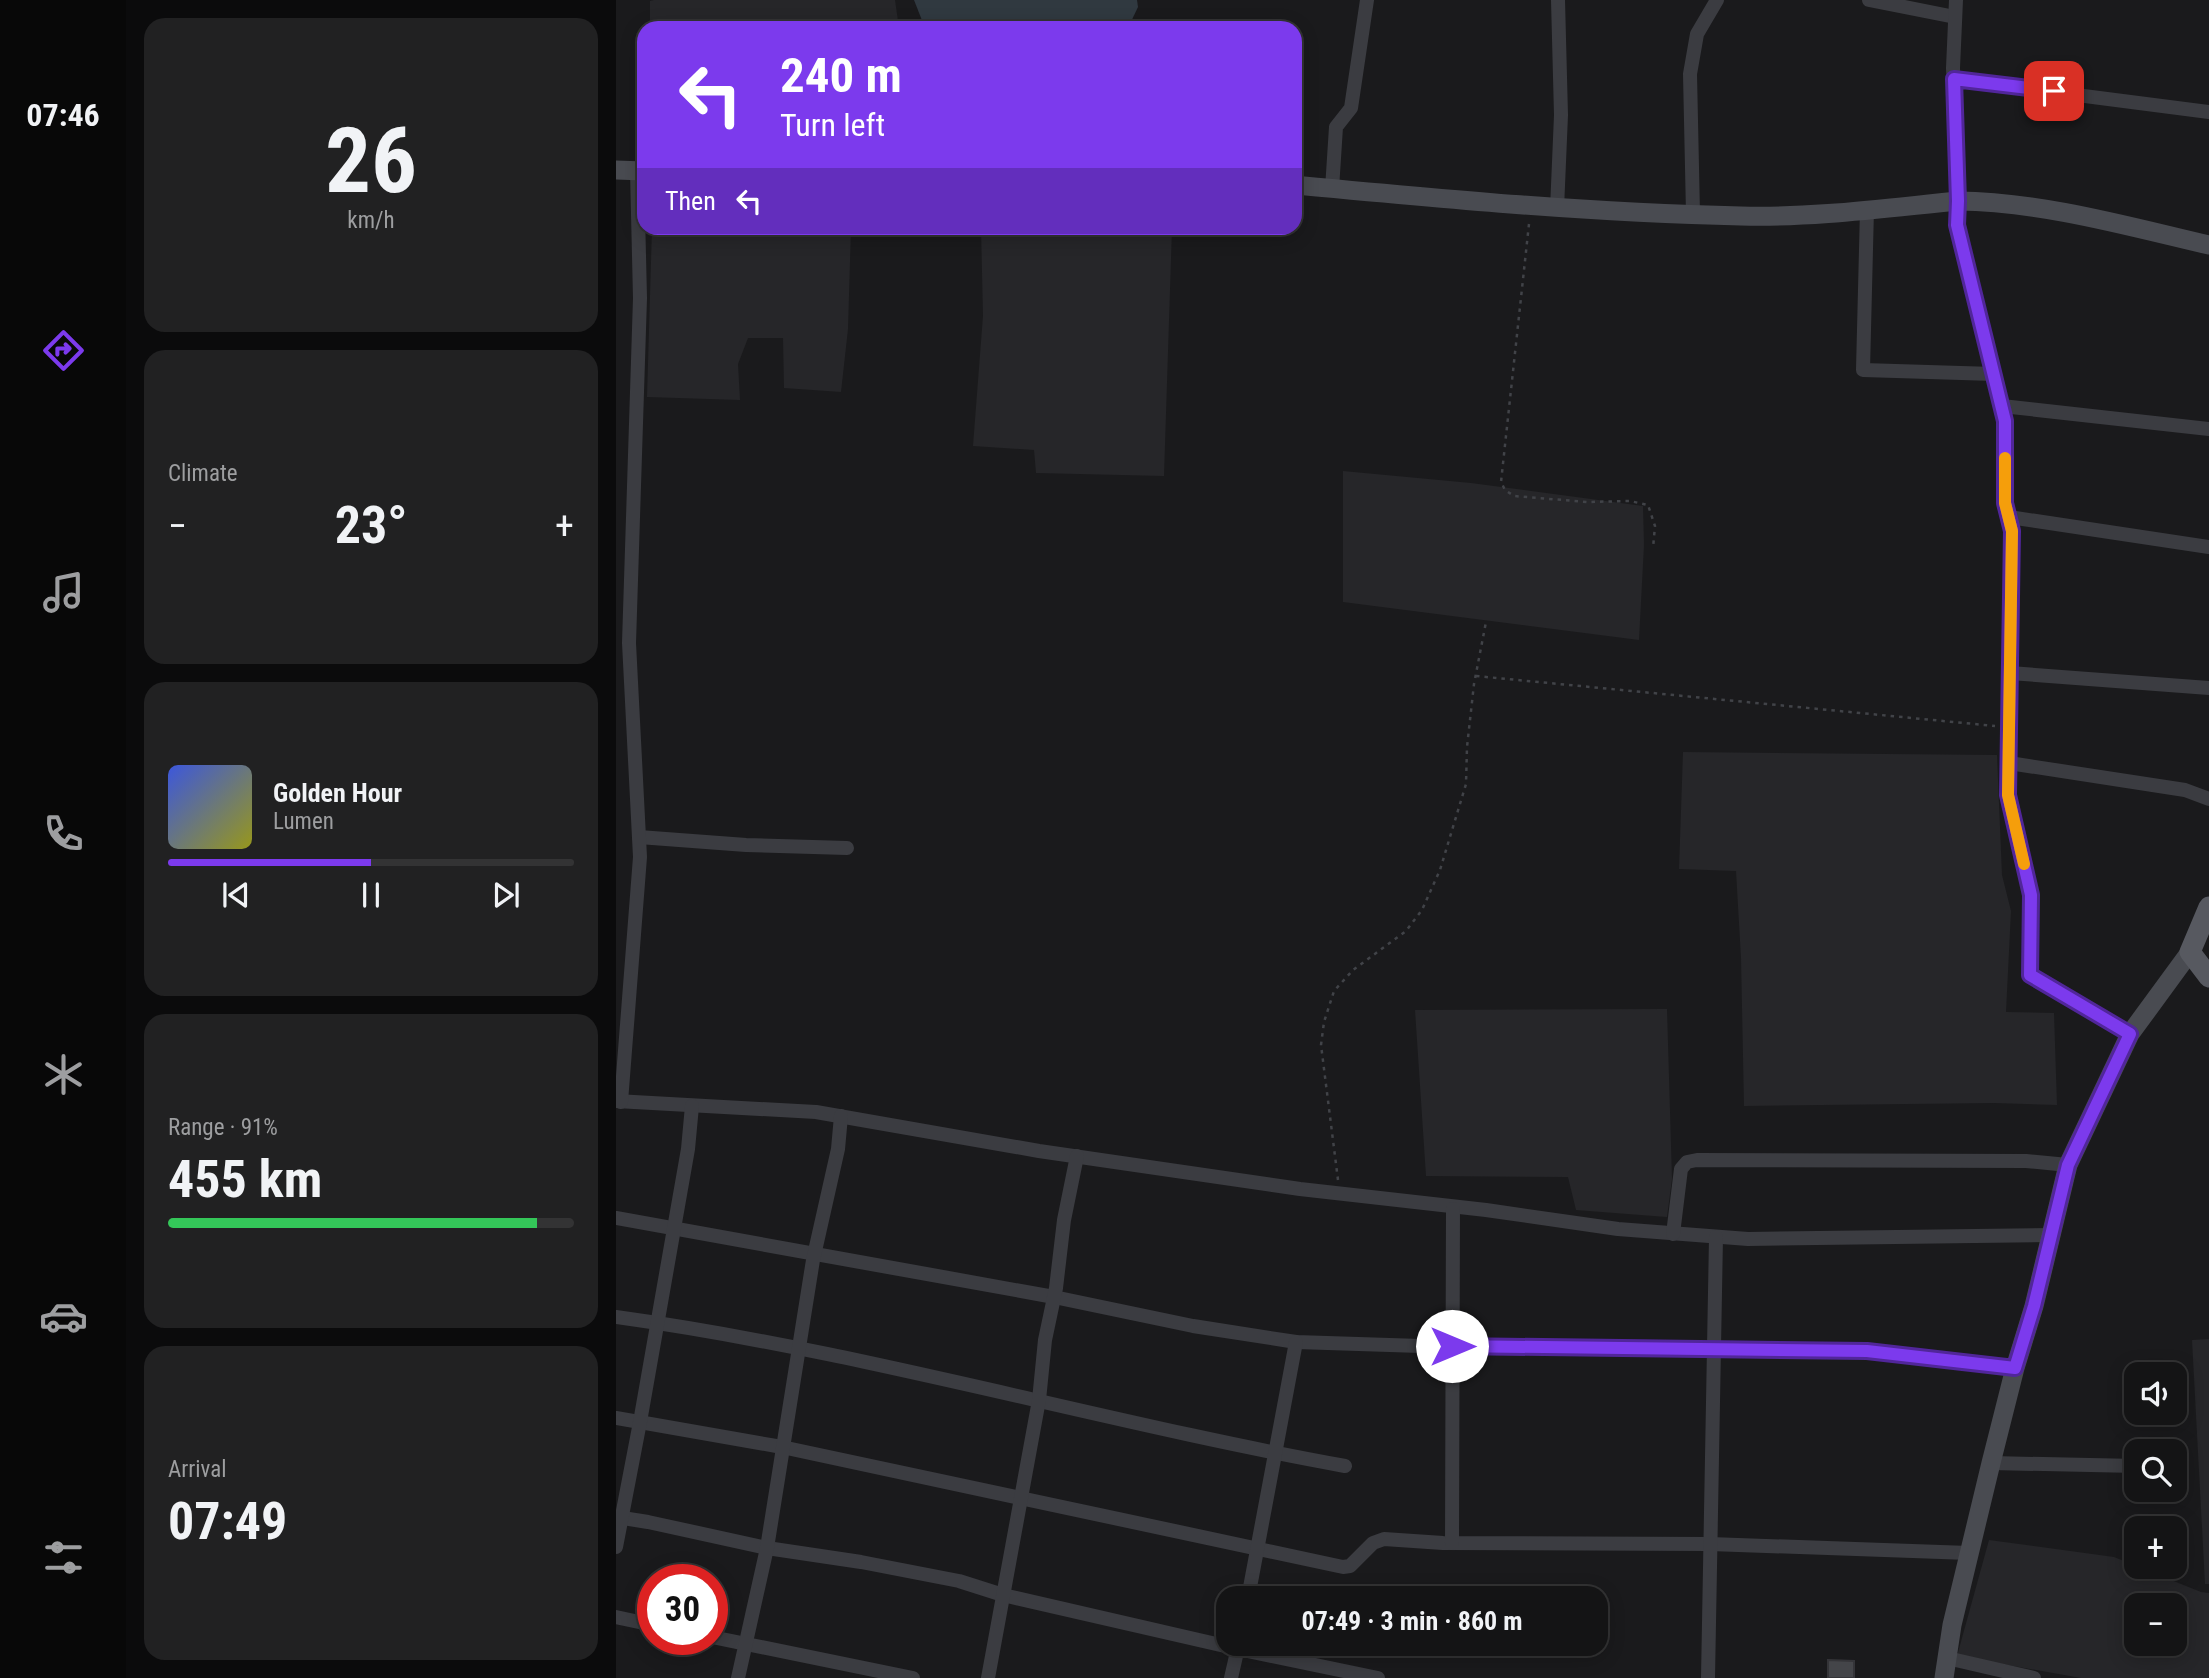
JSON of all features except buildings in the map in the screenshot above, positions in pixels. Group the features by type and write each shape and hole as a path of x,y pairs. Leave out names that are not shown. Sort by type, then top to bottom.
{"main road":[{"path":"616,170 637,171"},
{"path":"1302,186 1557,209 1693,214 1784,216 1958,201 2010,204 2209,245"},
{"path":"1944,1678 1952,1625 1969,1553 2068,1165 2130,1034 2190,952 2209,907"},
{"path":"2190,952 2209,977"}],"street":[{"path":"1332,188 1336,127 1351,108 1367,0"},
{"path":"1557,209 1561,115 1558,0"},
{"path":"1693,214 1690,74 1698,33 1717,0"},
{"path":"1869,0 1955,18"},
{"path":"1956,0 1954,79 1957,225 2005,421 2005,503 2012,531 2008,795 2031,895 2030,975 2130,1034"},
{"path":"1954,79 2209,112"},
{"path":"1867,209 1863,370 1994,374"},
{"path":"640,235 629,643 640,856 618,1101 816,1112 1077,1156 1339,1194 1673,1234 1748,1239 2052,1235"},
{"path":"2002,406 2209,429"},
{"path":"2009,517 2209,547"},
{"path":"2010,673 2209,688"},
{"path":"2009,764 2185,790 2209,799"},
{"path":"639,837 746,845 847,848"},
{"path":"616,1547 619,1518 640,1422 672,1227 688,1149 692,1106"},
{"path":"738,1678 767,1548 814,1253 838,1149 841,1116"},
{"path":"988,1678 1039,1400 1045,1340 1077,1156"},
{"path":"1673,1234 1681,1169 1687,1162 1697,1160 2026,1161 2068,1165"},
{"path":"1452,1543 1453,1209"},
{"path":"616,1218 1054,1297 1194,1326 1296,1342 1867,1351 2015,1368"},
{"path":"1708,1678 1716,1237"},
{"path":"616,1317 658,1322 800,1350 1345,1466"},
{"path":"1250,1586 1296,1342"},
{"path":"616,1418 782,1447 1343,1567 1350,1566 1379,1540 1452,1543 1710,1544 1969,1553"},
{"path":"1991,1463 2124,1466"},
{"path":"619,1518 767,1548 861,1562 959,1581 1003,1595 1216,1641"},
{"path":"616,1617 637,1622"},
{"path":"728,1640 913,1678"},
{"path":"1231,1678 1236,1656"},
{"path":"1282,1656 1378,1678"},
{"path":"1947,1658 2034,1678"}],"path":[{"path":"1531,207 1500,482 1505,491 1514,496 1587,502 1630,501 1648,505 1655,526 1653,548"},
{"path":"1339,1194 1335,1142 1321,1045 1324,1022 1334,991 1353,971 1406,931 1422,910 1440,870 1466,784 1467,747 1486,622"},
{"path":"1476,676 2009,727"}],"shaded area":[{"path":"895,0 898,21 650,21 650,1"},
{"path":"914,0 1137,0 1138,7 1131,21 922,21"},
{"path":"652,235 851,235 848,329 841,392 784,388 783,338 748,338 738,364 740,400 647,397"},
{"path":"981,235 1172,235 1164,476 1036,473 1034,450 973,446 983,316"},
{"path":"1343,471 1471,483 1643,506 1644,545 1639,640 1343,602"},
{"path":"1683,752 1997,755 2002,875 2011,911 2006,1012 2054,1013 2057,1105 1994,1103 1744,1106 1736,871 1679,869"},
{"path":"1667,1009 1672,1179 1667,1217 1576,1210 1568,1177 1426,1176 1415,1010"},
{"path":"2209,1339 2209,1584 2205,1584 2192,1340"},
{"path":"1989,1540 2114,1557 2124,1561 2124,1579 2169,1579 2209,1593 2209,1678 2081,1678 1957,1656"}],"slow traffic":[{"path":"2005,458 2005,503 2012,531 2008,795 2024,864"}],"route":[{"path":"1452,1346 1867,1351 2015,1368 2034,1306 2068,1165 2130,1034 2030,975 2031,895 2008,795 2012,531 2005,503 2005,421 1957,225 1954,79 2054,91"}]}
